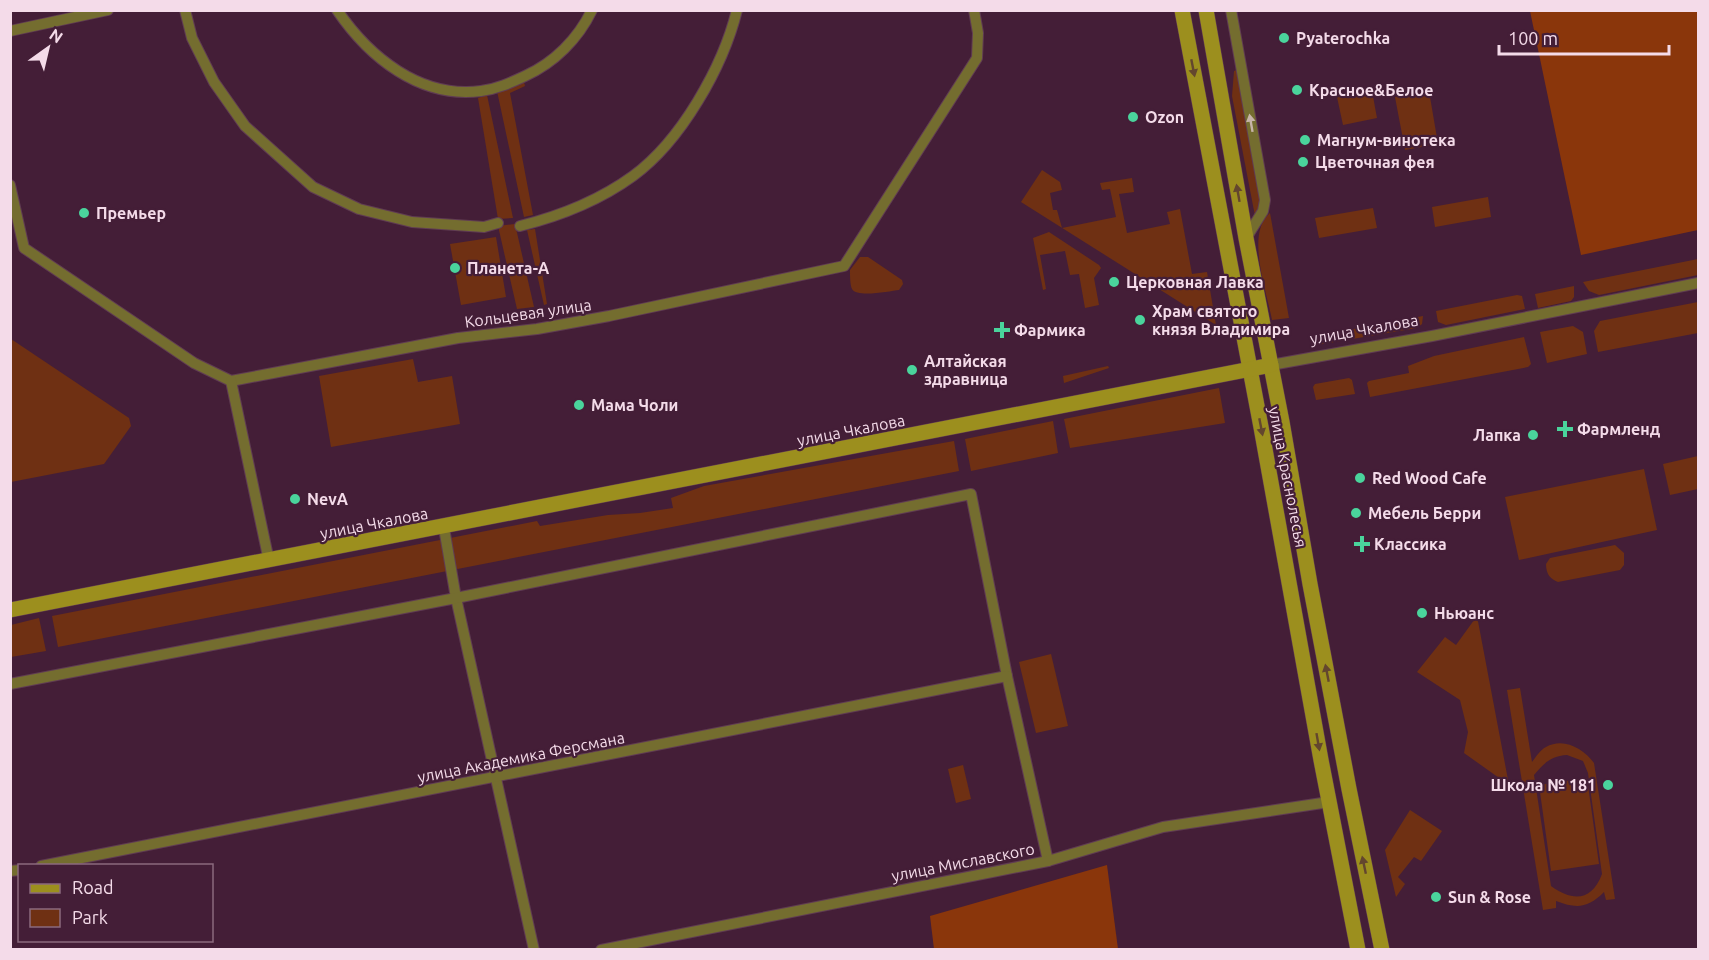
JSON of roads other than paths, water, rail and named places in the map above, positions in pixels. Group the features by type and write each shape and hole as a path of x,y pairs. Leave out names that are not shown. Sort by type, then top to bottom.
{"street":[{"path":"10,31 108,10"},
{"path":"185,10 192,38 214,82 245,126 313,187 359,208 412,222 484,227 498,223"},
{"path":"337,10 363,44 388,65 414,80 442,90 480,91 502,86 541,69 557,57 576,35 592,10"},
{"path":"520,226 550,219 597,198 634,175 671,140 704,92 732,33 738,10"},
{"name":"Кольцевая улица","path":"231,381 458,338 609,316 844,266 977,58 978,33 974,10"},
{"name":"улица Краснолесья","path":"1182,10 1358,950"},
{"name":"улица Краснолесья","path":"1206,10 1310,584 1382,950"},
{"path":"1231,10 1265,200 1263,211 1246,238"},
{"path":"10,185 24,248 194,363 231,381 269,561"},
{"name":"улица Чкалова","path":"10,610 444,528 1698,282"},
{"path":"10,684 456,598 971,494 1007,676 1048,861"},
{"path":"444,528 456,598 534,950"},
{"name":"улица Академика Ферсмана","path":"51,864 1007,676"},
{"name":"улица Миславского","path":"602,950 1048,861 1163,827 1329,802"},
{"path":"1354,926 1378,921"}],"place":[{"name":"Pyaterochka","path":"1284,38"},
{"name":"Красное&Белое","path":"1297,90"},
{"name":"Ozon","path":"1133,117"},
{"name":"Магнум-винотека","path":"1305,140"},
{"name":"Цветочная фея","path":"1303,162"},
{"name":"Премьер","path":"84,213"},
{"name":"Планета-А","path":"455,268"},
{"name":"Церковная Лавка","path":"1114,282"},
{"name":"Храм святого князя Владимира","path":"1140,320"},
{"name":"Фармика","path":"1002,330"},
{"name":"Алтайская здравница","path":"912,370"},
{"name":"Мама Чоли","path":"579,405"},
{"name":"Фармленд","path":"1565,429"},
{"name":"Лапка","path":"1533,435"},
{"name":"Red Wood Cafe","path":"1360,478"},
{"name":"NevA","path":"295,499"},
{"name":"Мебель Берри","path":"1356,513"},
{"name":"Классика","path":"1362,544"},
{"name":"Ньюанс","path":"1422,613"},
{"name":"Школа № 181","path":"1608,785"},
{"name":"Sun & Rose","path":"1436,897"}]}
